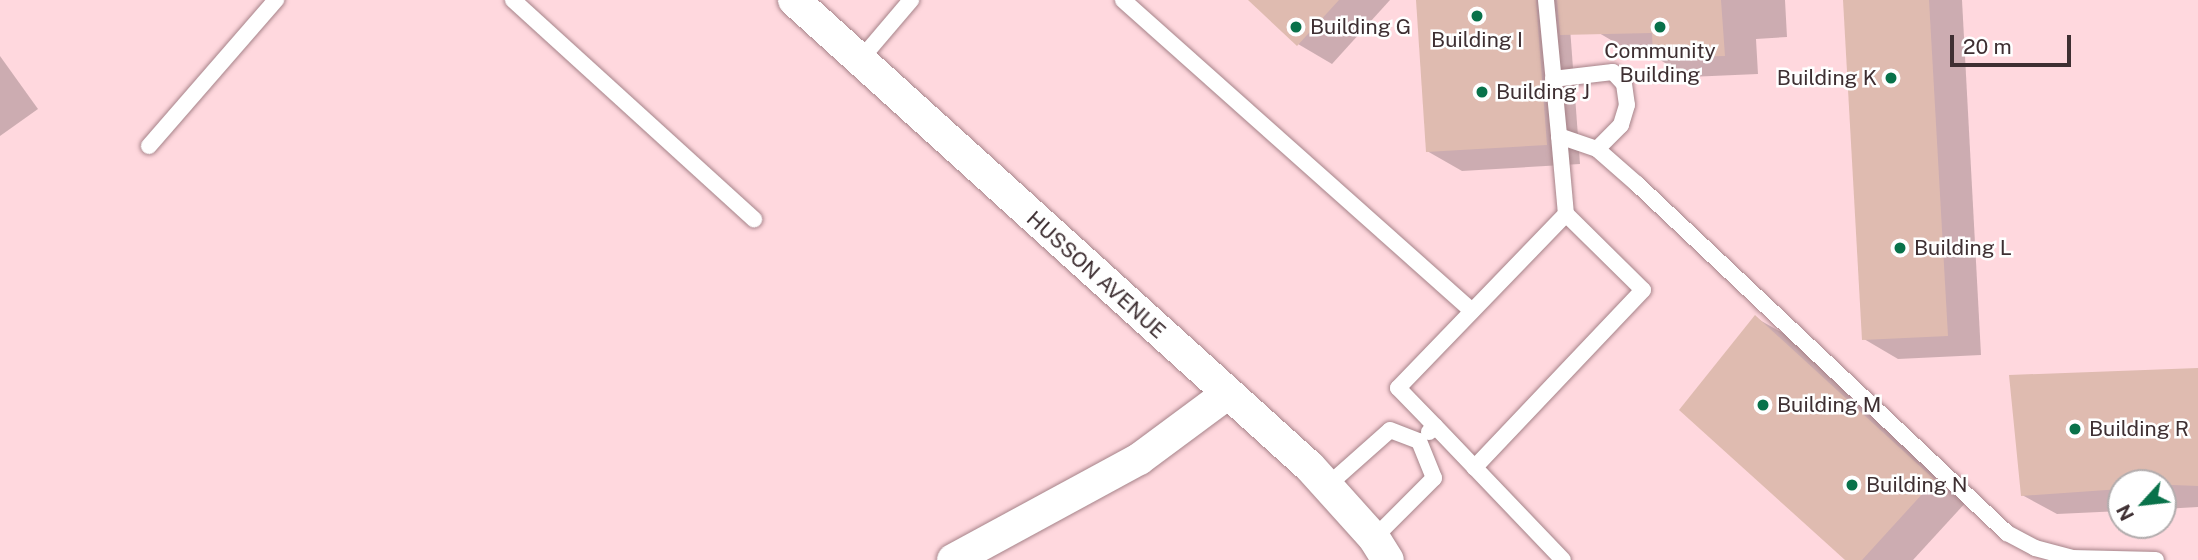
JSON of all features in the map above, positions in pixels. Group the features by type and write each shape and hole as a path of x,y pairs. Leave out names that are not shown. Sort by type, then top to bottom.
{"street":[{"name":"HUSSON AVENUE","path":"794,0 1327,486 1381,549"},
{"path":"953,560 1139,459 1227,394"}],"lane":[{"path":"149,146 276,0"},
{"path":"513,0 754,219"},
{"path":"860,60 911,0"},
{"path":"1124,0 1472,311"},
{"path":"1474,468 1643,290 1566,214 1546,0"},
{"path":"1553,79 1614,72 1624,84 1627,105 1621,125 1597,149"},
{"path":"1559,136 1597,149 2007,533 2035,548 2072,558 2156,560"},
{"path":"1563,560 1398,388 1566,214"},
{"path":"1419,442 1435,426"},
{"path":"1327,486 1390,430 1419,442 1434,478 1381,549"}],"building":[{"name":"Building G","path":"1248,0 1339,0 1297,46"},
{"name":"Building J","path":"1416,0 1536,0 1547,145 1426,152"},
{"name":"Community Building","path":"1557,0 1721,0 1725,56 1653,58 1652,33 1560,35"},
{"path":"1843,0 1929,0 1948,336 1862,340"},
{"path":"1755,315 1935,480 1862,560 1845,560 1679,410"},
{"name":"Building R","path":"2198,368 2198,486 2177,485 2177,469 2107,469 2107,490 2021,496 2009,375"}],"place":[{"name":"Building I","path":"1477,16"},
{"name":"Building G","path":"1296,27"},
{"name":"Community Building","path":"1660,27"},
{"name":"Building K","path":"1891,78"},
{"name":"Building J","path":"1482,92"},
{"name":"Building L","path":"1900,248"},
{"name":"Building M","path":"1763,405"},
{"name":"Building R","path":"2075,429"},
{"name":"Building N","path":"1852,485"}]}
